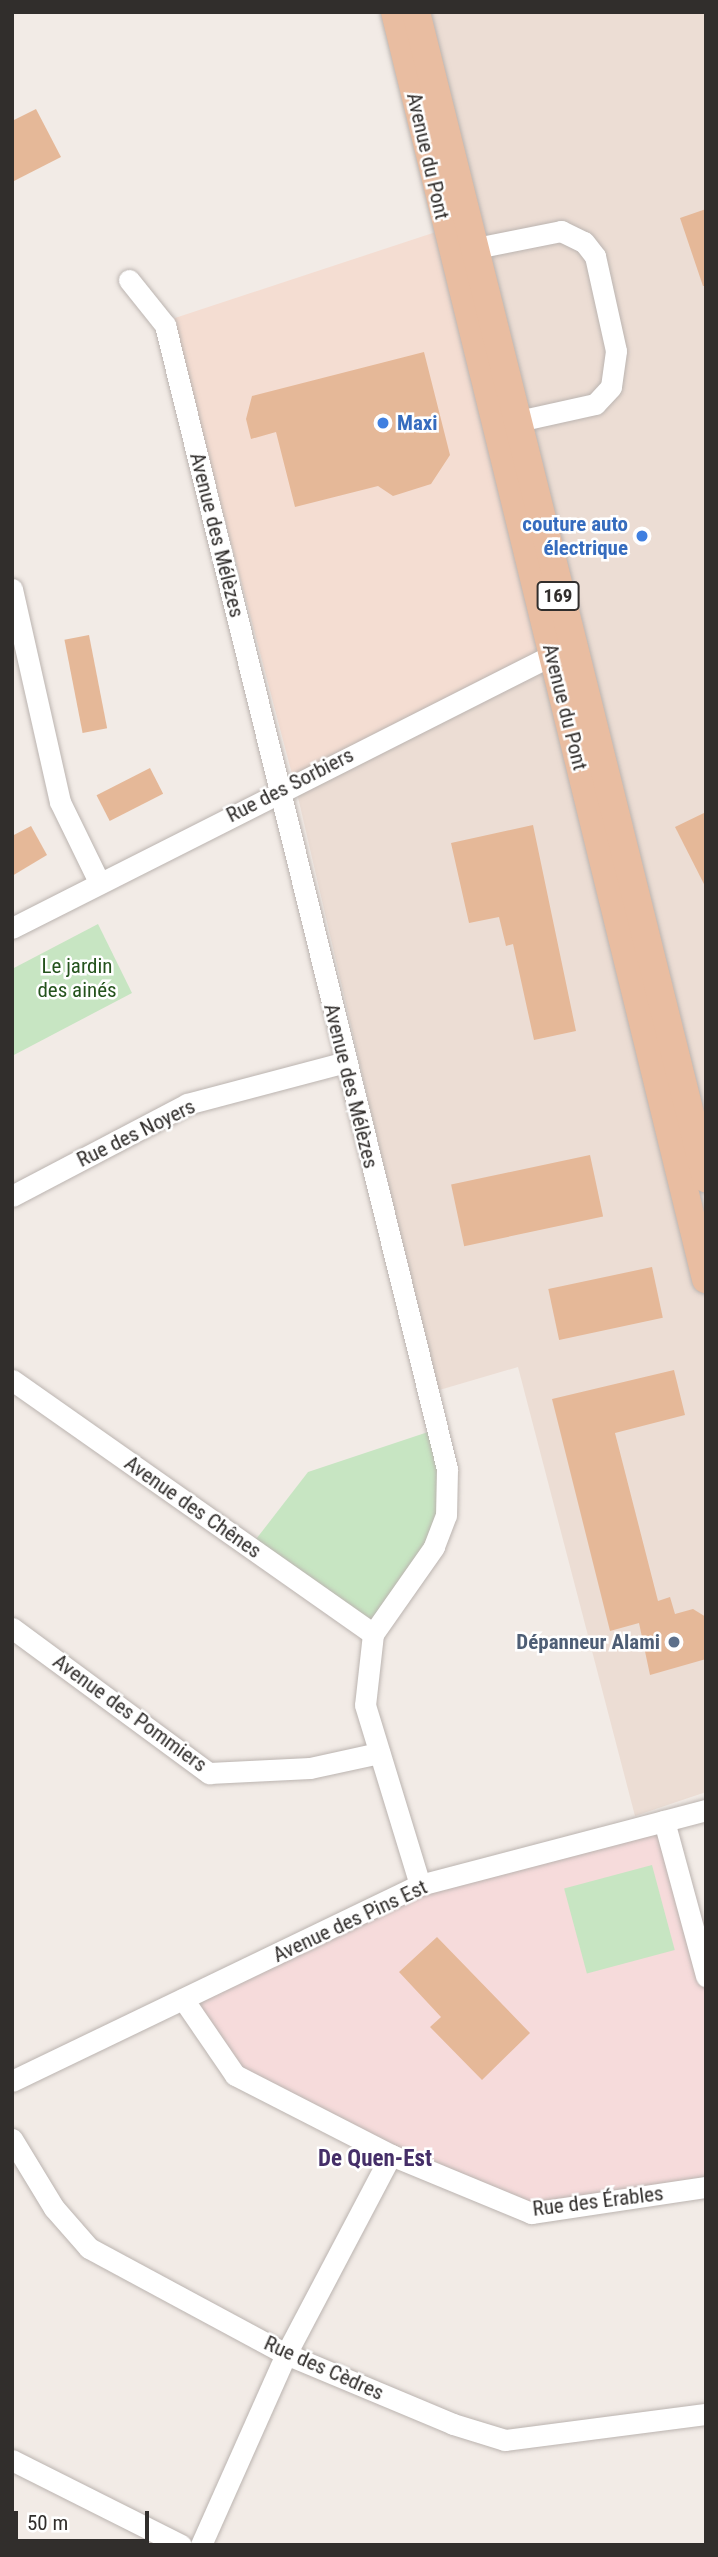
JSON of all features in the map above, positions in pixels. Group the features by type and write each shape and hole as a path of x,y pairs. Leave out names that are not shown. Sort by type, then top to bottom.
{"main road":[{"name":"Avenue du Pont","path":"395,12 561,650 706,1178"},
{"name":"Avenue du Pont","path":"416,12 514,422 561,650 706,1279"}],"street":[{"path":"471,248 561,231 584,242 595,256 616,351 611,387 595,404 514,422"},
{"name":"Avenue des Mélèzes","path":"129,280 166,325 447,1469 446,1515 434,1547 373,1634 365,1705 420,1885"},
{"path":"12,589 60,802 99,882"},
{"name":"Rue des Sorbiers","path":"12,928 279,790 561,650"},
{"name":"Rue des Noyers","path":"12,1196 187,1104 346,1062"},
{"name":"Avenue des Chênes","path":"12,1380 373,1634"},
{"name":"Avenue des Pommiers","path":"12,1628 209,1773 310,1768 379,1754"},
{"name":"Avenue des Pins Est","path":"12,2081 420,1885 706,1810"},
{"path":"664,1822 706,1976"},
{"name":"Rue des Érables","path":"183,1999 234,2075 391,2155 531,2213 706,2187"},
{"name":"Rue des Cèdres","path":"12,2139 54,2208 89,2248 286,2354 505,2440 706,2414"},
{"path":"201,2545 286,2354 391,2155"},
{"path":"12,2460 181,2545"}],"shaded area":[{"path":"428,12 706,12 706,1792 635,1816 518,1367 436,1391 297,793 570,654"},
{"path":"451,227 570,654 297,793 172,319"},
{"path":"664,1821 706,1976 706,2187 531,2213 235,2075 187,1997 420,1885"}],"green space":[{"name":"Le jardin des ainés","path":"98,924 132,993 12,1056 12,969"},
{"path":"434,1430 446,1515 373,1629 250,1547 308,1472"},
{"path":"652,1865 675,1950 587,1974 564,1889"}],"building":[{"path":"36,109 61,157 12,182 12,121"},
{"path":"706,209 706,286 703,286 680,218"},
{"path":"424,352 450,455 431,484 393,496 378,486 295,507 276,432 251,439 246,419 252,396"},
{"path":"89,635 107,728 83,733 64,640"},
{"path":"150,768 163,794 110,821 97,795"},
{"path":"706,812 706,888 675,827"},
{"path":"533,825 576,1031 534,1040 513,944 506,946 499,917 469,923 451,843"},
{"path":"31,826 47,855 12,876 12,836"},
{"path":"590,1155 603,1217 464,1246 451,1185"},
{"path":"652,1267 663,1318 559,1340 548,1289"},
{"path":"674,1370 685,1415 615,1433 658,1601 670,1597 675,1614 693,1609 706,1617 706,1659 650,1675 639,1623 610,1631 552,1399"},
{"path":"437,1937 530,2033 482,2080 430,2027 441,2017 399,1972"}],"place":[{"name":"Maxi","path":"383,423"},
{"name":"couture auto électrique","path":"642,536"},
{"name":"Dépanneur Alami","path":"674,1642"}],"district":[{"name":"De Quen-Est","path":"375,2159"}]}
